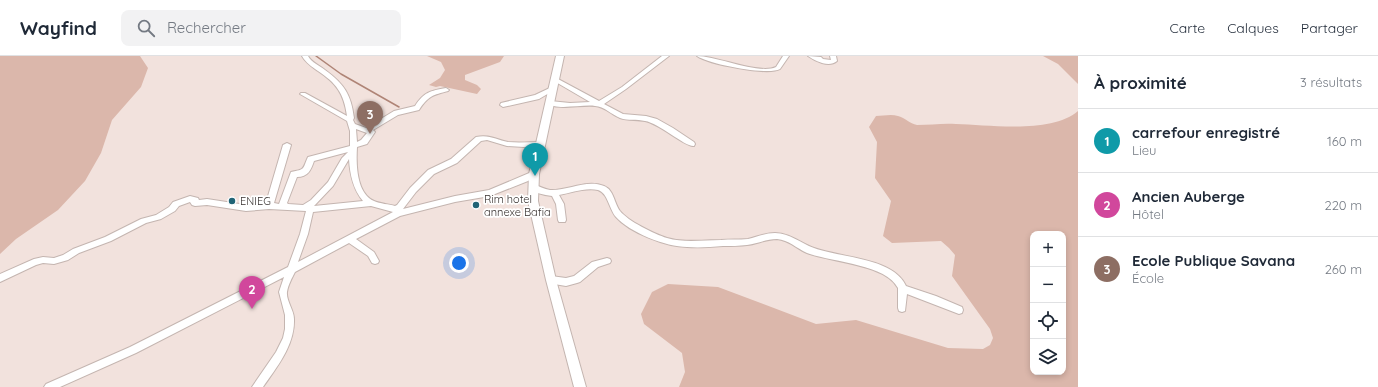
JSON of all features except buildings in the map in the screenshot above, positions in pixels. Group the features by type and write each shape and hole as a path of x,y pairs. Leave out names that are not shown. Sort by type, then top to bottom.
{"main road":[{"path":"560,56 534,174 533,187 535,215 580,387"}],"street":[{"path":"305,56 309,62 344,90 349,100 356,185 371,203"},
{"path":"550,103 570,105 601,103 624,88 666,56"},
{"path":"700,56 743,67 774,70 779,67 786,56"},
{"path":"811,56 819,58 821,61 832,62 834,61 833,56"},
{"path":"503,105 537,97 555,84 601,103 625,117 638,116 657,122 691,144"},
{"path":"303,94 363,129 369,130 396,112 417,108 423,98 431,92 446,90"},
{"path":"286,208 283,203 294,174 301,174 307,170 311,159 353,149 368,139 371,132 369,130"},
{"path":"397,211 413,190 431,172 454,161 479,139 487,138 504,144 541,144"},
{"path":"269,206 287,145"},
{"path":"257,387 281,353 289,333 290,313 283,296 284,286 304,234 307,208 335,179 345,158 353,149"},
{"path":"321,156 335,159 345,158"},
{"path":"49,387 133,350 349,239 397,211 490,192 525,179 534,174"},
{"path":"533,187 542,192 554,193 589,186 602,188 606,190 618,214 623,218 657,238 676,243 744,243 772,236 794,240 808,250 877,268 895,278 903,289 902,308"},
{"path":"554,193 560,204 562,220"},
{"path":"0,278 34,262 43,260 54,261 65,258 76,251 108,239 144,221 158,217 172,209 176,204 186,200 192,199 195,200 196,203 207,202 246,208 269,206 286,208 330,208 371,203 397,211"},
{"path":"349,239 371,254 375,261"},
{"path":"551,280 566,282 577,279 595,264 607,262"},
{"path":"903,289 959,310"}],"shaded area":[{"path":"0,56 140,56 148,68 141,87 112,120 101,153 85,181 58,210 16,239 0,254"},
{"path":"427,56 504,56 500,62 465,75 465,80 477,85 481,89 477,94 429,85 440,78 445,70 441,62"},
{"path":"1043,56 1078,56 1078,84 1058,64"},
{"path":"1078,111 1078,387 679,387 685,372 682,353 644,324 641,314 652,292 668,284 718,287 816,324 856,320 948,348 983,349 990,345 993,338 990,329 952,276 955,255 949,248 941,241 892,243 883,236 891,201 875,178 877,142 869,127 876,116 890,115 895,115 917,125 951,124 1020,126 1052,123 1066,118"}],"waterway":[{"path":"316,56 341,74 399,107"}],"place":[{"name":"Ecole Publique Savana","path":"370,134"},
{"name":"carrefour enregistré","path":"535,176"},
{"name":"ENIEG","path":"232,201"},
{"name":"Rim hotel annexe Bafia","path":"476,205"},
{"name":"Ancien Auberge","path":"252,309"}]}
